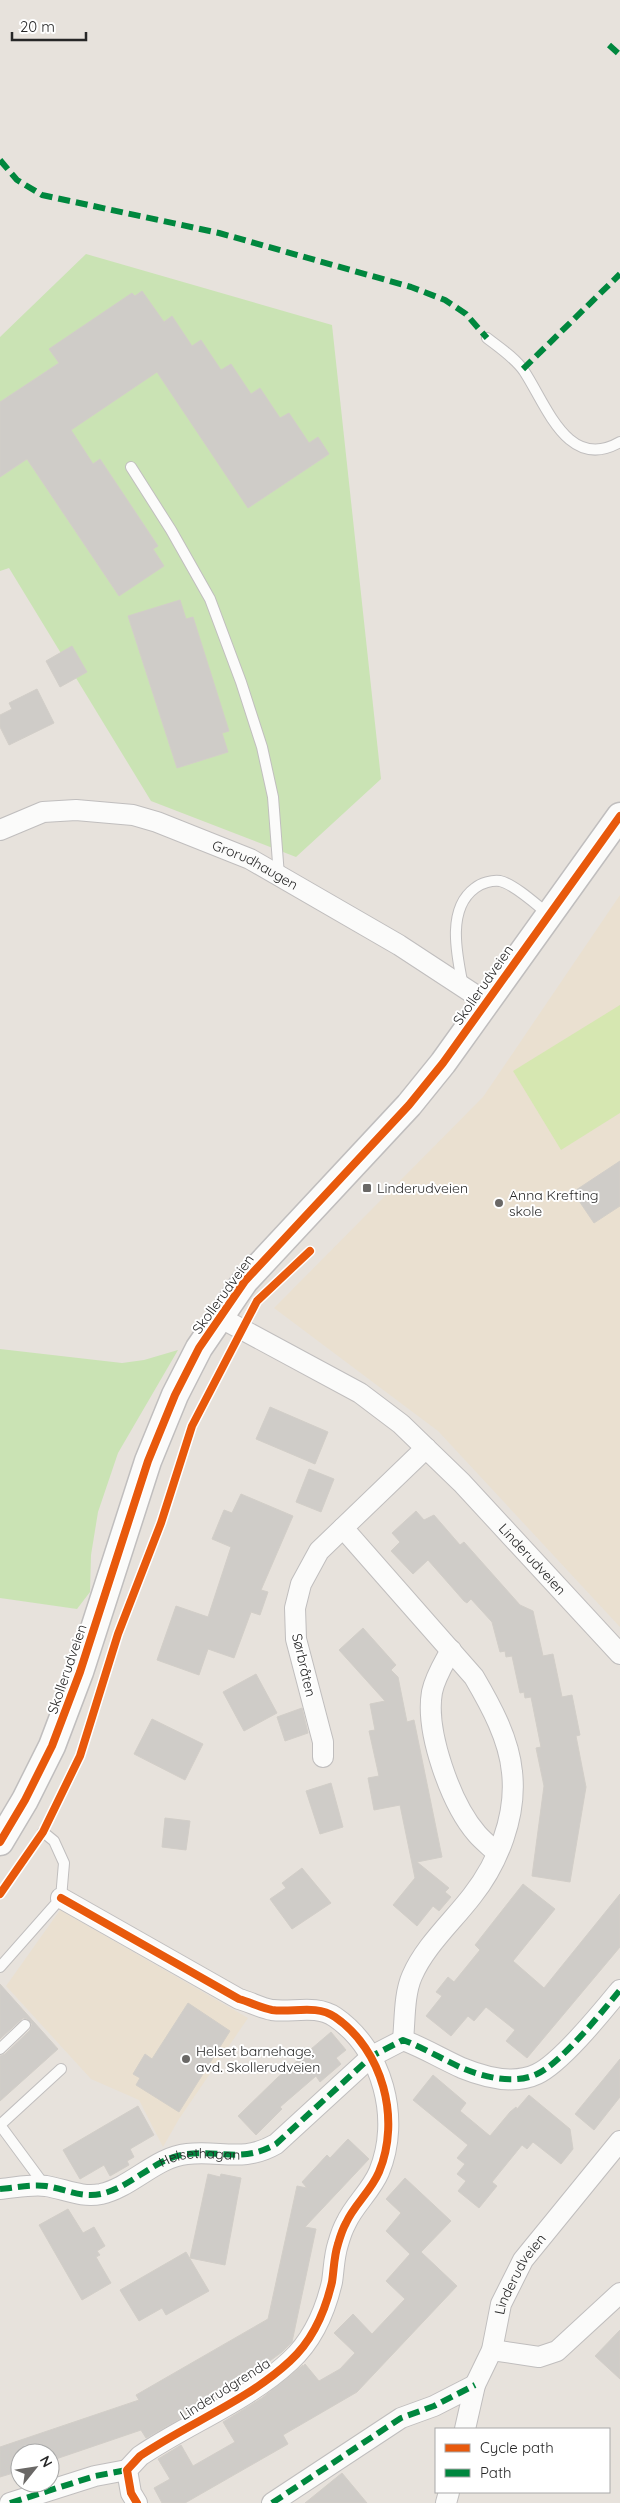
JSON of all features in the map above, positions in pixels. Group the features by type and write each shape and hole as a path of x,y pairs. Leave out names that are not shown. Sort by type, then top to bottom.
{"street":[{"name":"Grorudhaugen","path":"0,830 43,812 76,810 133,815 250,860 399,945 486,1002"},
{"name":"Skollerudveien","path":"0,1842 25,1800 52,1746 80,1672 148,1461 175,1395 199,1348 219,1317 265,1258 409,1105 443,1063 620,816"},
{"name":"Linderudveien","path":"219,1317 360,1393 402,1424 462,1483 620,1654"},
{"name":"Sørbråten","path":"323,1757 323,1742 296,1639 295,1608 301,1584 319,1550 426,1448"},
{"path":"343,1528 474,1677 490,1705 504,1738 512,1772 511,1808 489,1872 424,1955 412,1977 403,2040"},
{"path":"451,1650 438,1675 432,1692 431,1718 442,1763 457,1802 477,1834 497,1852"},
{"path":"61,1898 239,1999 271,2010 320,2010 334,2017 372,2056 403,2040"},
{"path":"403,2040 462,2068 491,2077 510,2080 537,2074 558,2059 620,1990"},
{"name":"Helsethagan","path":"0,2189 44,2186 78,2195 102,2194 170,2159 187,2154 246,2156 261,2153 276,2144 372,2056"},
{"name":"Linderudgrenda","path":"126,2470 140,2456 163,2441 266,2380 291,2360 314,2331 323,2316 337,2247 346,2222 364,2198 379,2172 388,2141 387,2107 381,2076 372,2056"},
{"name":"Linderudveien","path":"465,2428 475,2385 492,2350 501,2304 523,2260 620,2141"},
{"path":"492,2350 539,2357 557,2351 620,2293"},
{"path":"272,2503 401,2418 434,2406 475,2385"},
{"path":"10,2503 95,2476 126,2470 131,2493 137,2503"}],"lane":[{"path":"487,338 523,370 567,438 586,450 602,450 620,442"},
{"path":"131,467 171,530 210,600 241,682 262,748 273,797 279,876"},
{"path":"463,986 457,956 456,924 461,906 468,893 481,884 501,881 522,893 548,914"},
{"path":"0,1967 61,1898 64,1864 54,1841 43,1832"},
{"path":"0,2049 26,2025"},
{"path":"44,2186 0,2125 61,2069"}],"shaded area":[{"name":"Anna Krefting skole","path":"620,895 620,1627 438,1431 274,1308 483,1097"},
{"path":"60,1910 248,2018 179,2119 163,2147 139,2100 91,2079 6,1986"}],"green space":[{"path":"86,254 332,325 381,779 296,857 151,801 9,568 0,571 0,337"},
{"path":"620,1005 620,1113 561,1150 513,1071"},
{"path":"0,1349 122,1363 144,1360 178,1350 118,1453 98,1512 91,1555 90,1592 77,1609 0,1598"}],"building":[{"path":"142,291 164,322 172,316 192,346 201,340 221,370 231,364 251,394 260,388 280,418 289,413 309,443 318,437 329,454 248,508 157,372 71,430 93,464 100,459 158,546 153,549 164,566 119,596 27,459 0,477 0,402 59,363 49,349 132,293 135,296"},
{"path":"180,600 186,619 193,617 229,731 222,733 228,752 177,768 128,616"},
{"path":"72,646 87,672 60,687 46,661"},
{"path":"37,689 54,723 9,745 0,727 0,715 12,709 9,703"},
{"path":"620,1161 620,1206 594,1223 573,1192"},
{"path":"270,1407 328,1432 315,1464 256,1439"},
{"path":"309,1469 334,1479 321,1512 296,1502"},
{"path":"241,1494 293,1516 261,1590 268,1592 260,1615 251,1612 234,1658 208,1649 199,1675 157,1660 176,1606 208,1617 231,1547 212,1539 224,1510 232,1513"},
{"path":"416,1511 424,1520 434,1515 460,1545 464,1542 520,1605 533,1611 543,1656 553,1654 562,1697 572,1695 580,1735 576,1736 586,1787 570,1882 532,1876 544,1786 536,1748 541,1747 531,1697 525,1698 524,1692 520,1693 512,1656 506,1657 505,1651 500,1652 492,1622 471,1599 467,1603 464,1601 428,1560 413,1574 391,1551 400,1542 392,1533"},
{"path":"363,1628 396,1665 391,1670 398,1677 407,1722 414,1720 442,1857 417,1862 449,1888 445,1892 451,1897 439,1911 433,1906 417,1926 393,1905 415,1878 400,1805 374,1810 368,1778 379,1776 369,1731 375,1730 370,1704 385,1701 339,1650"},
{"path":"256,1674 277,1713 244,1731 223,1692"},
{"path":"302,1708 308,1733 285,1741 277,1717"},
{"path":"152,1719 203,1744 185,1780 134,1754"},
{"path":"331,1783 343,1827 320,1834 306,1791"},
{"path":"165,1818 190,1821 186,1850 162,1847"},
{"path":"302,1868 331,1903 292,1929 270,1899 286,1888 282,1883"},
{"path":"523,1884 555,1909 513,1961 544,1988 620,1894 620,1947 527,2058 506,2041 515,2030 486,2007 474,2021 468,2016 451,2036 426,2016 442,1996 436,1992 448,1977 454,1982 480,1950 475,1945"},
{"path":"0,1984 58,2049 0,2101 0,2056 5,2054 30,2030 32,2024 23,2018 0,2039"},
{"path":"188,2003 230,2031 179,2112 136,2085 140,2078 133,2074 145,2054 152,2059"},
{"path":"331,2032 346,2050 336,2058 341,2064 320,2082 316,2076 280,2107 282,2109 256,2135 238,2116 277,2078"},
{"path":"620,2059 620,2097 594,2130 575,2114"},
{"path":"433,2075 466,2103 460,2111 490,2136 510,2112 516,2107 517,2109 529,2095 570,2129 573,2149 561,2164 533,2142 527,2149 522,2145 492,2182 497,2186 479,2208 458,2191 466,2181 457,2174 465,2164 457,2158 468,2145 413,2100"},
{"path":"138,2106 154,2135 130,2149 134,2157 127,2161 129,2165 110,2176 104,2165 80,2179 63,2150"},
{"path":"348,2139 369,2159 305,2227 316,2229 292,2342 282,2352 230,2390 146,2438 141,2430 60,2458 60,2443 12,2443 139,2400 136,2395 268,2319 297,2186 307,2188 302,2182 327,2155 330,2158"},
{"path":"208,2174 220,2177 221,2174 241,2178 225,2265 190,2258"},
{"path":"405,2178 451,2221 421,2252 457,2286 357,2392 283,2435 288,2444 185,2503 162,2503 154,2488 170,2479 158,2459 181,2445 193,2466 235,2442 223,2422 262,2398 305,2364 319,2381 340,2369 355,2353 334,2333 353,2314 372,2334 405,2299 386,2281 410,2254 386,2231 401,2213 386,2199"},
{"path":"68,2209 83,2233 94,2227 105,2246 97,2251 100,2255 96,2257 111,2283 82,2300 39,2225"},
{"path":"186,2252 209,2291 166,2315 162,2308 139,2321 120,2290"},
{"path":"620,2330 620,2379 595,2356"},
{"path":"10,2444 10,2474 0,2477 0,2447"},
{"path":"342,2473 367,2503 305,2503"}],"marked path":[{"path":"609,45 620,55"},
{"path":"0,160 17,180 42,195 219,233 411,287 445,300 466,314 487,338"},
{"path":"523,369 620,274"},
{"path":"0,2189 40,2186 87,2195 101,2194 123,2185 154,2166 176,2156 199,2153 232,2155 264,2150 276,2144 372,2056 403,2040 462,2068 489,2077 509,2079 528,2077 537,2074 558,2059 581,2036 620,1990"},
{"path":"272,2503 401,2418 434,2406 475,2385"},
{"path":"10,2503 95,2476 127,2470"}],"cycle path":[{"path":"0,1842 25,1800 52,1746 80,1672 148,1461 175,1395 199,1348 245,1281 409,1105 443,1063 620,816"},
{"path":"0,1894 43,1832 80,1756 118,1634 161,1523 192,1426 257,1301 310,1251"},
{"path":"61,1898 239,1999 272,2010 312,2010 328,2013 335,2017 352,2031 376,2067 383,2087 387,2108 388,2130 379,2172 372,2185 349,2216 342,2231 329,2293 322,2315 312,2335 290,2361 255,2388 140,2456 127,2470 131,2493 137,2503"}],"place":[{"name":"Linderudveien","path":"367,1188"},
{"name":"Anna Krefting skole","path":"499,1203"},
{"name":"Helset barnehage, avd. Skollerudveien","path":"186,2059"}]}
